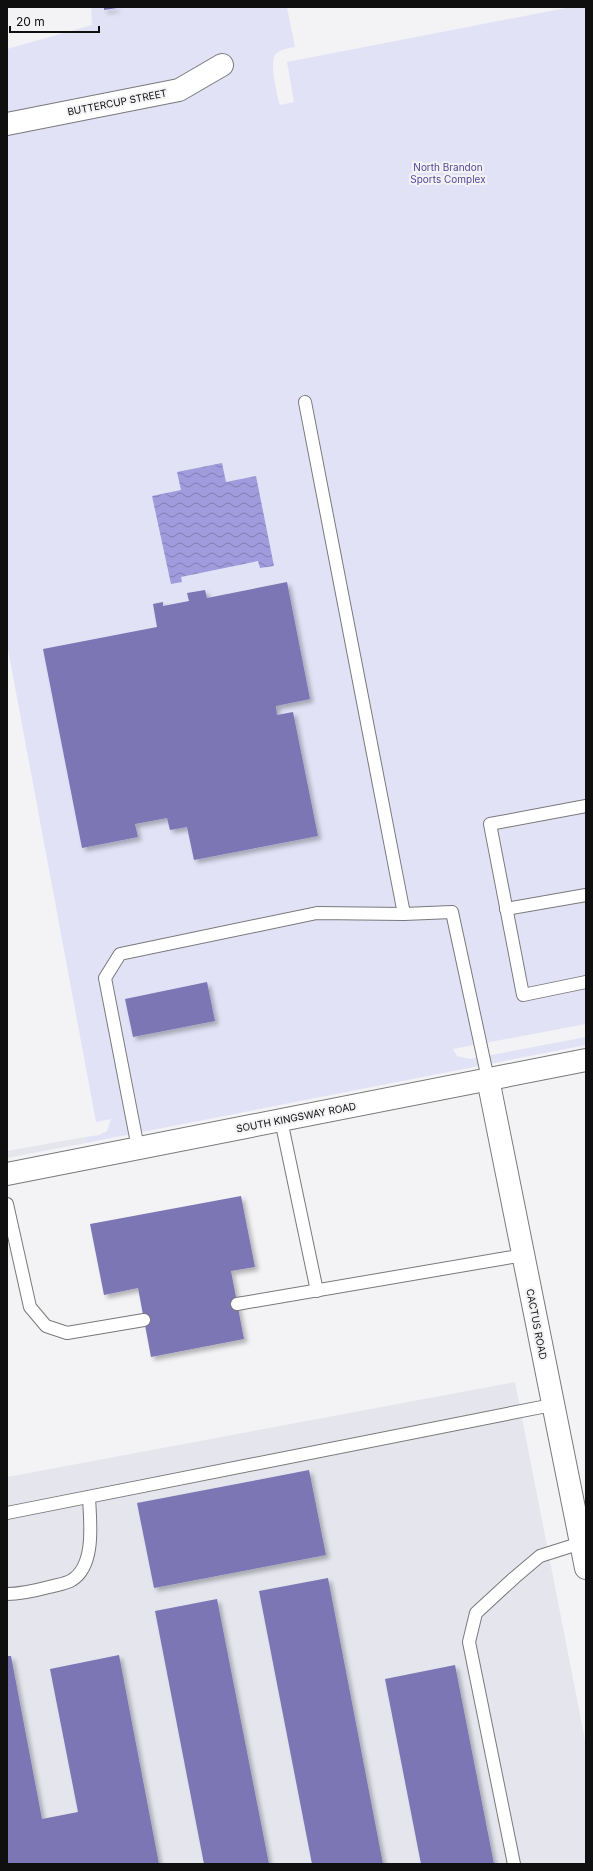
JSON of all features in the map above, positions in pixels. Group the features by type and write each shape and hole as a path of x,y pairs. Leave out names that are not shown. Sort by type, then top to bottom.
{"street":[{"name":"BUTTERCUP STREET","path":"7,124 179,90 222,65"},
{"name":"SOUTH KINGSWAY ROAD","path":"7,1174 586,1060"},
{"name":"CACTUS ROAD","path":"488,1079 524,1255 552,1405 586,1568"}],"lane":[{"path":"305,402 404,914"},
{"path":"586,806 490,824 523,994 586,982"},
{"path":"506,909 586,895"},
{"path":"138,1148 105,978 120,954 317,913 404,914 452,912 488,1079"},
{"path":"281,1120 317,1291"},
{"path":"7,1204 30,1307 46,1326 67,1332 144,1320"},
{"path":"237,1304 524,1255"},
{"path":"7,1513 552,1405"},
{"path":"7,1594 23,1594 71,1581 82,1572 87,1558 91,1534 89,1497"},
{"path":"514,1864 469,1642 476,1613 514,1578 540,1556 581,1544"}],"shaded area":[{"path":"85,1137 86,1143 7,1158 7,1151"},
{"path":"515,1382 586,1745 586,1864 7,1864 7,1477"}],"green space":[{"name":"North Brandon Sports Complex","path":"91,7 287,7 295,47 281,51 274,57 274,78 280,105 294,102 287,62 571,7 586,7 586,1024 453,1049 457,1056 470,1059 586,1037 586,1045 86,1143 85,1137 99,1135 107,1131 111,1119 96,1122 7,644 7,49 92,25"}],"water":[{"path":"222,463 226,482 256,476 274,566 260,568 258,561 181,577 182,582 171,584 152,496 181,490 177,472"}],"building":[{"path":"104,7 117,7 117,8 104,10"},
{"path":"287,582 310,699 276,706 277,715 293,712 318,836 194,860 187,827 170,830 167,818 135,824 138,837 82,848 43,649 157,627 153,604 163,602 163,606 189,601 187,593 205,590 207,598"},
{"path":"207,982 215,1021 133,1037 125,999"},
{"path":"241,1196 255,1267 231,1271 244,1339 151,1357 138,1288 104,1295 90,1224"},
{"path":"309,1470 326,1555 154,1588 137,1503"},
{"path":"328,1578 383,1864 312,1864 259,1591"},
{"path":"217,1599 269,1864 204,1864 155,1611"},
{"path":"119,1655 159,1864 7,1864 7,1656 11,1656 42,1819 78,1812 50,1669"},
{"path":"455,1665 494,1864 421,1864 385,1679"}]}
